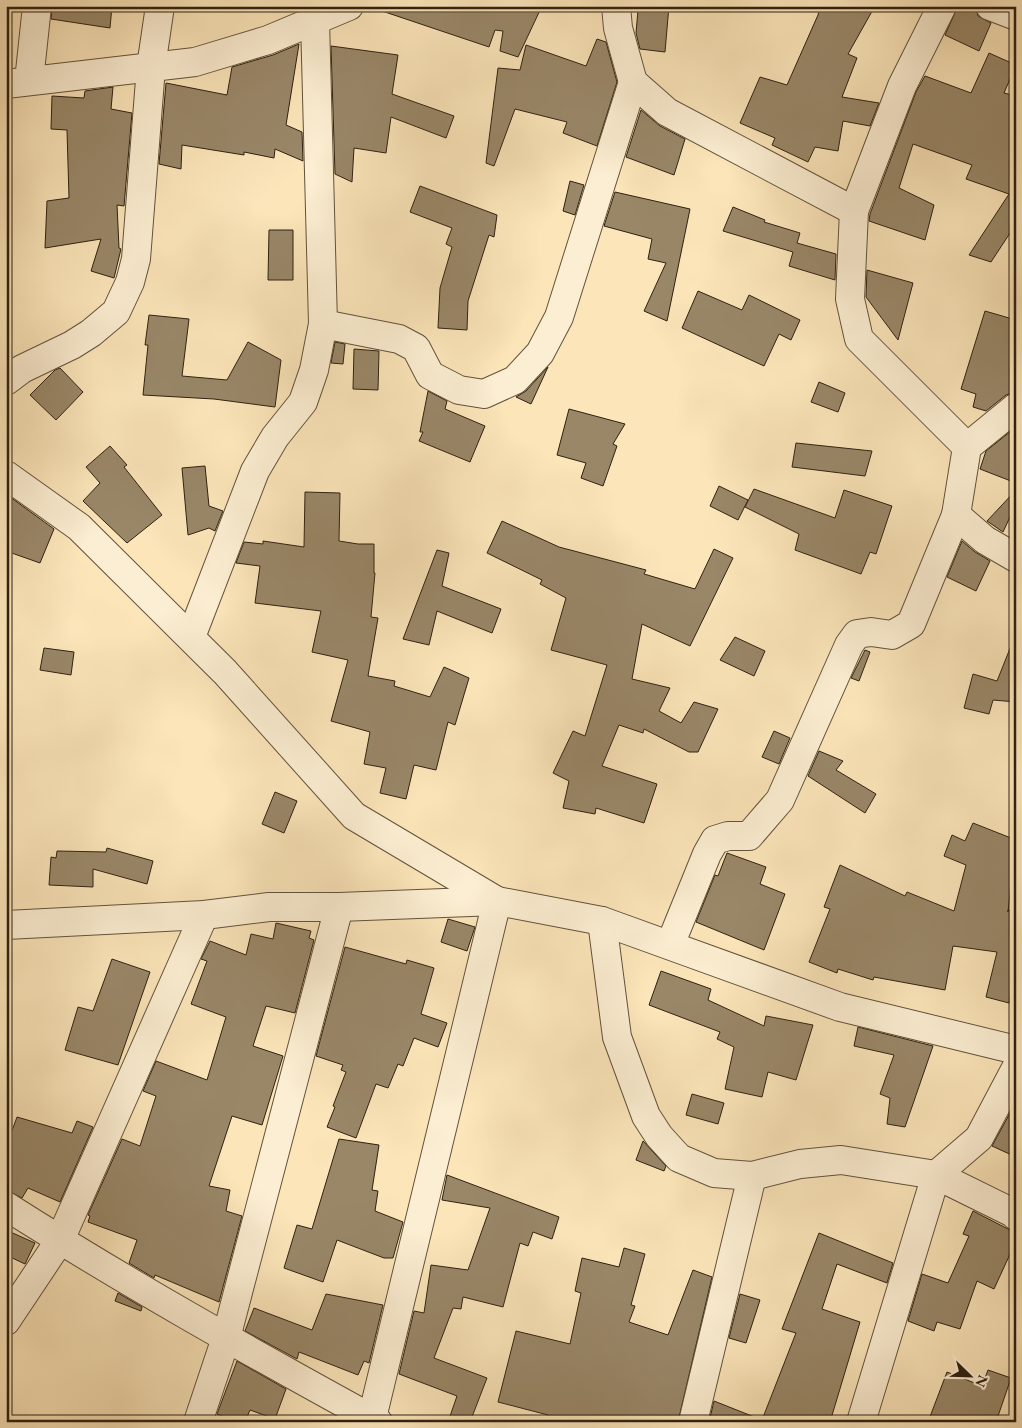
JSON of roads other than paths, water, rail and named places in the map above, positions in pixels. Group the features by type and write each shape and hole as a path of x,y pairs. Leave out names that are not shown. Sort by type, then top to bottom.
{"street":[{"path":"37,6 18,83 195,62 268,40 349,6"},
{"path":"6,381 22,369 72,345 91,333 116,312 130,282 136,259 151,67 160,6"},
{"path":"616,6 618,28 633,82 666,112 854,211"},
{"path":"942,6 902,86 854,211 850,299 859,339 967,447"},
{"path":"990,6 1016,16"},
{"path":"191,637 255,471 275,437 303,402 314,370 323,324 315,20"},
{"path":"323,324 399,338 416,348 430,375 459,390 484,394 515,380 540,353 558,317 633,82"},
{"path":"670,945 707,854 715,840 728,836 750,836 780,800 848,645 857,634 871,632 892,635 911,624 956,515 967,447 1016,407"},
{"path":"6,475 79,527 225,672 354,816 497,901"},
{"path":"956,515 985,540 1016,558"},
{"path":"6,1206 226,1338 375,1420 497,901"},
{"path":"6,925 204,915 269,907 339,907 497,901 602,921 840,1006 1016,1050"},
{"path":"198,1422 226,1338 339,907"},
{"path":"6,1321 60,1240 204,915"},
{"path":"602,921 617,1037 646,1116 659,1136 679,1158 714,1173 752,1176 800,1164 841,1160 936,1175 1016,1216"},
{"path":"861,1422 936,1175 978,1138 1016,1068"},
{"path":"693,1422 752,1176"}]}
